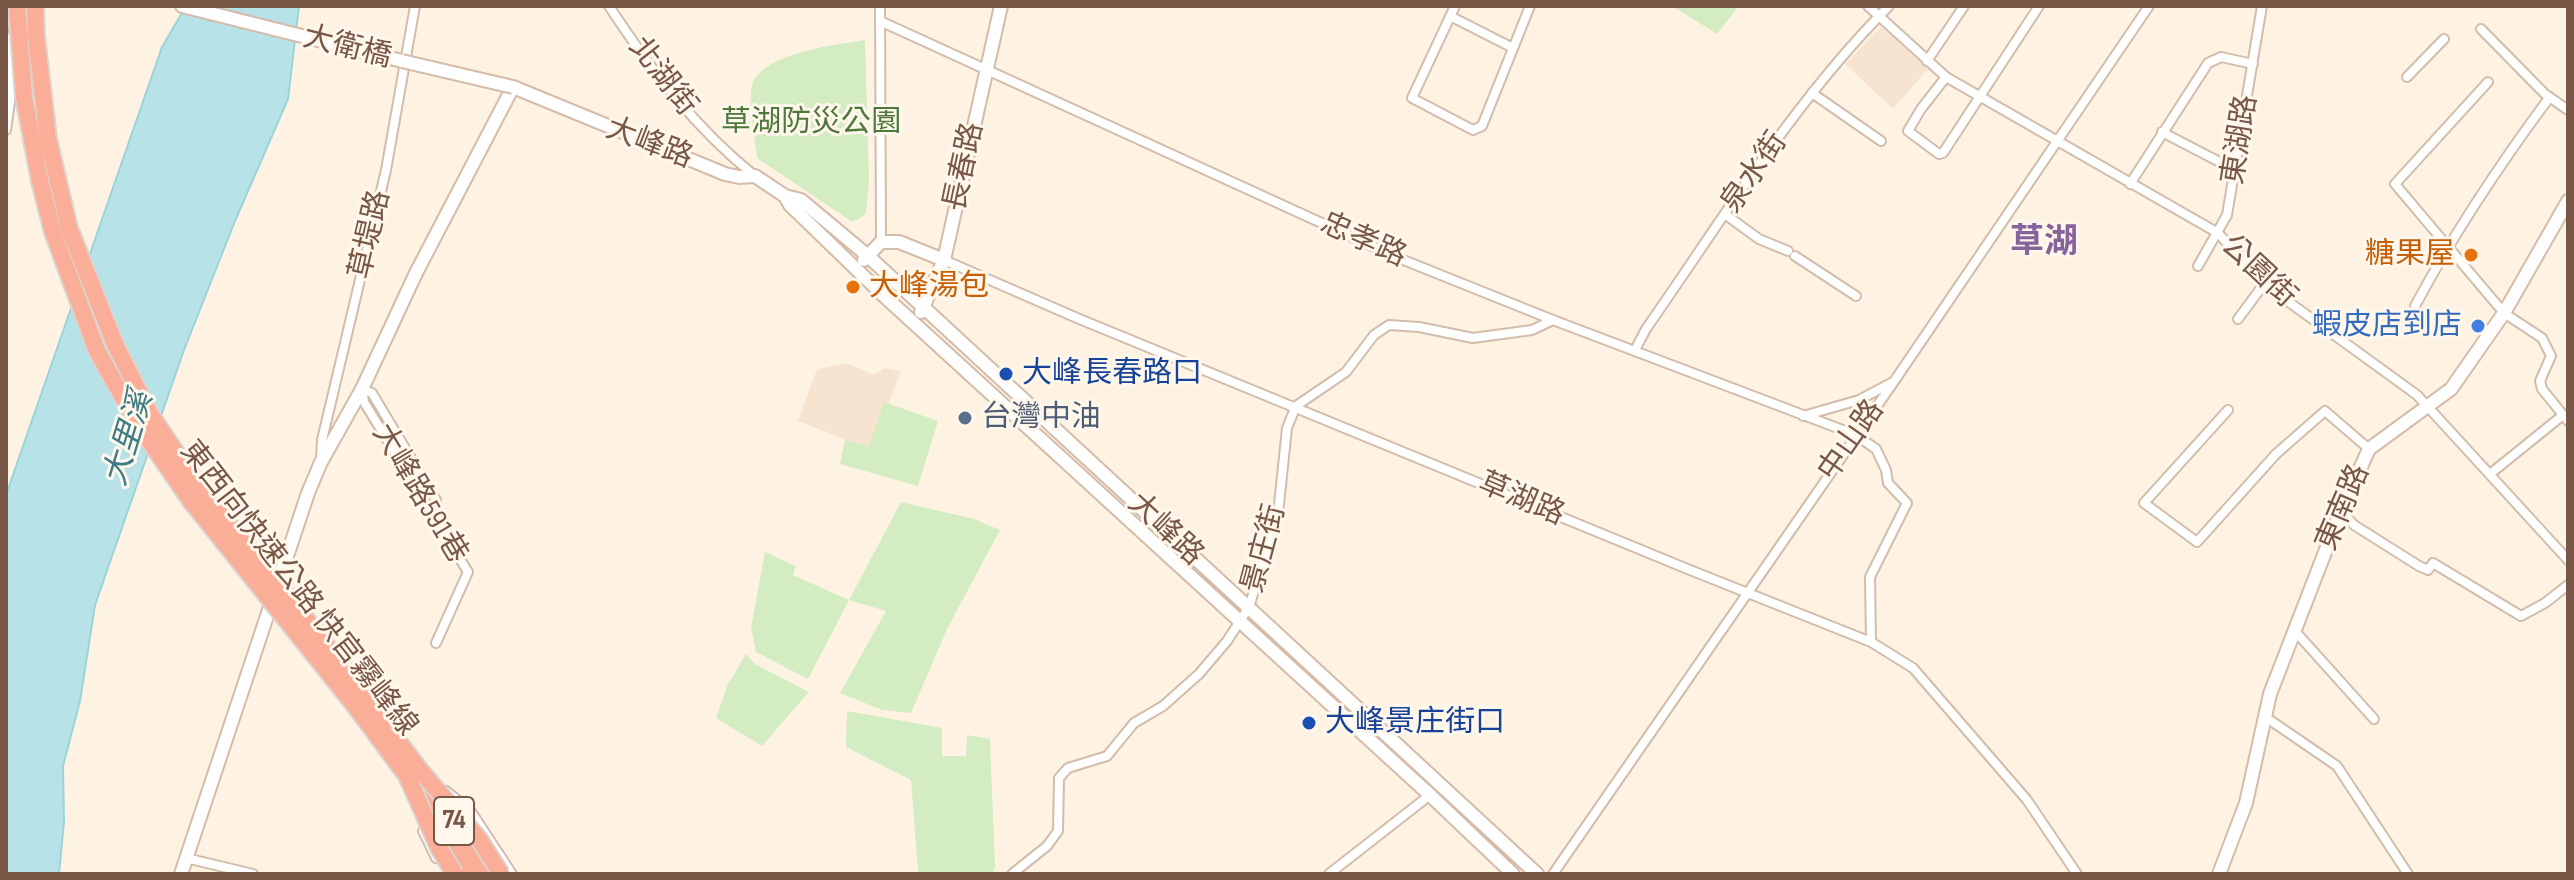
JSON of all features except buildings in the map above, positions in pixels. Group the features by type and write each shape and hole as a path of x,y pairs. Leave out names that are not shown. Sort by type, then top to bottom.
{"highway":[{"name":"東西向快速公路 快官霧峰線","path":"20,6 24,97 40,181 53,232 97,351 138,424 191,501 356,707 413,773 471,874"},
{"name":"東西向快速公路 快官霧峰線","path":"35,6 48,139 69,228 114,342 150,414 201,490 311,625 487,874"},
{"path":"413,773 439,848 455,874"},
{"path":"413,773 479,839 501,874"}],"street":[{"path":"6,69 20,6"},
{"name":"大衛橋","path":"182,6 513,87"},
{"name":"草堤路","path":"321,462 322,440 386,170 415,6"},
{"name":"北湖街","path":"609,6 659,79 700,127 755,176"},
{"path":"856,268 881,242 880,6"},
{"name":"長春路","path":"914,322 944,260 1001,6"},
{"path":"1455,6 1412,98 1473,130 1482,126 1530,6"},
{"name":"公園街","path":"1868,6 1946,77 2218,233 2264,284 2417,395 2568,560"},
{"name":"泉水街","path":"1635,350 1646,329 1812,93 1842,55 1889,6"},
{"path":"1927,61 1964,6"},
{"path":"1946,77 1908,131 1939,154 1943,153 1982,96 2039,6"},
{"name":"中山路","path":"1553,874 2149,6"},
{"name":"東湖路","path":"2198,266 2227,215 2262,6"},
{"path":"1450,16 1513,48"},
{"name":"忠孝路","path":"880,21 1396,257 1856,435"},
{"path":"2481,29 2549,98 2568,110"},
{"path":"2407,77 2444,39"},
{"path":"6,130 12,88 11,44"},
{"path":"2130,184 2208,63 2221,57 2253,64"},
{"path":"2488,82 2395,184 2504,313 2542,338 2548,346 2551,356 2540,381 2542,389 2566,418 2490,474"},
{"name":"大峰路","path":"513,87 725,174 755,176 785,196 801,200 868,256 1537,874"},
{"name":"草堤路","path":"181,874 296,528 321,462 362,389 416,273 513,87"},
{"path":"1812,93 1881,141"},
{"path":"2415,306 2447,246 2549,98"},
{"path":"2162,132 2235,170"},
{"name":"大峰路","path":"785,196 790,205 856,268 1513,874"},
{"name":"東南路","path":"2219,874 2246,803 2263,715 2341,511 2369,449 2451,389 2504,313 2568,201"},
{"path":"1726,215 1759,239 1791,253 1856,296"},
{"name":"草湖路","path":"881,242 899,242 944,260 1077,318 1871,642 1913,668 2027,800 2077,874"},
{"path":"2238,319 2264,284"},
{"path":"1296,406 1346,372 1374,335 1389,325 1419,327 1473,338 1532,330 1553,320"},
{"path":"1803,416 1859,400 1895,380"},
{"path":"362,389 372,393 436,500"},
{"name":"大峰路591巷","path":"362,389 364,402 468,572 436,643"},
{"name":"景庄街","path":"1012,874 1047,846 1058,831 1059,778 1063,772 1107,756 1134,723 1163,706 1199,674 1227,641 1249,607 1278,514 1287,428 1296,406"},
{"path":"2228,410 2144,503 2197,542 2276,454 2325,411 2369,449"},
{"path":"1856,435 1876,449 1886,470 1888,483 1907,503 1870,577 1871,642"},
{"path":"2341,511 2354,525 2419,566 2428,570 2433,563 2521,616 2568,585"},
{"path":"279,582 434,782 494,874"},
{"path":"272,606 404,778 429,846 446,874"},
{"path":"2294,630 2374,719"},
{"path":"2263,715 2337,766 2408,874"},
{"path":"434,782 470,810 512,874"},
{"path":"1329,874 1430,795"},
{"path":"412,796 464,874"},
{"path":"186,858 253,874"},
{"path":"201,862 201,874"}],"shaded area":[{"path":"1881,27 1928,69 1893,109 1845,64"},
{"path":"847,363 873,375 884,368 901,371 871,450 798,421 817,369"}],"green space":[{"path":"1672,6 1736,6 1717,34"},
{"name":"草湖防災公園","path":"865,40 869,182 866,213 851,221 757,158 751,90 756,77 781,59 817,48"},
{"path":"884,402 938,421 918,486 840,464 845,440 869,446"},
{"path":"901,502 974,519 1000,530 947,629 911,713 882,710 840,693 886,611 849,600"},
{"path":"765,552 796,566 793,575 849,600 808,679 756,652 751,627"},
{"path":"746,654 755,664 809,692 762,746 716,718 727,686"},
{"path":"847,711 942,728 942,756 966,756 967,735 990,739 995,868 992,874 918,872 911,780 846,747"}],"water":[{"name":"大里溪","path":"186,6 299,6 288,99 184,350 95,605 80,701 63,766 64,822 59,874 6,874 6,495 162,47"}],"place":[{"name":"糖果屋","path":"2471,255"},
{"name":"大峰湯包","path":"853,287"},
{"name":"蝦皮店到店","path":"2478,326"},
{"name":"大峰長春路口","path":"1006,374"},
{"name":"台灣中油","path":"965,418"},
{"name":"大峰景庄街口","path":"1309,723"}],"district":[{"name":"草湖","path":"2044,243"}]}
